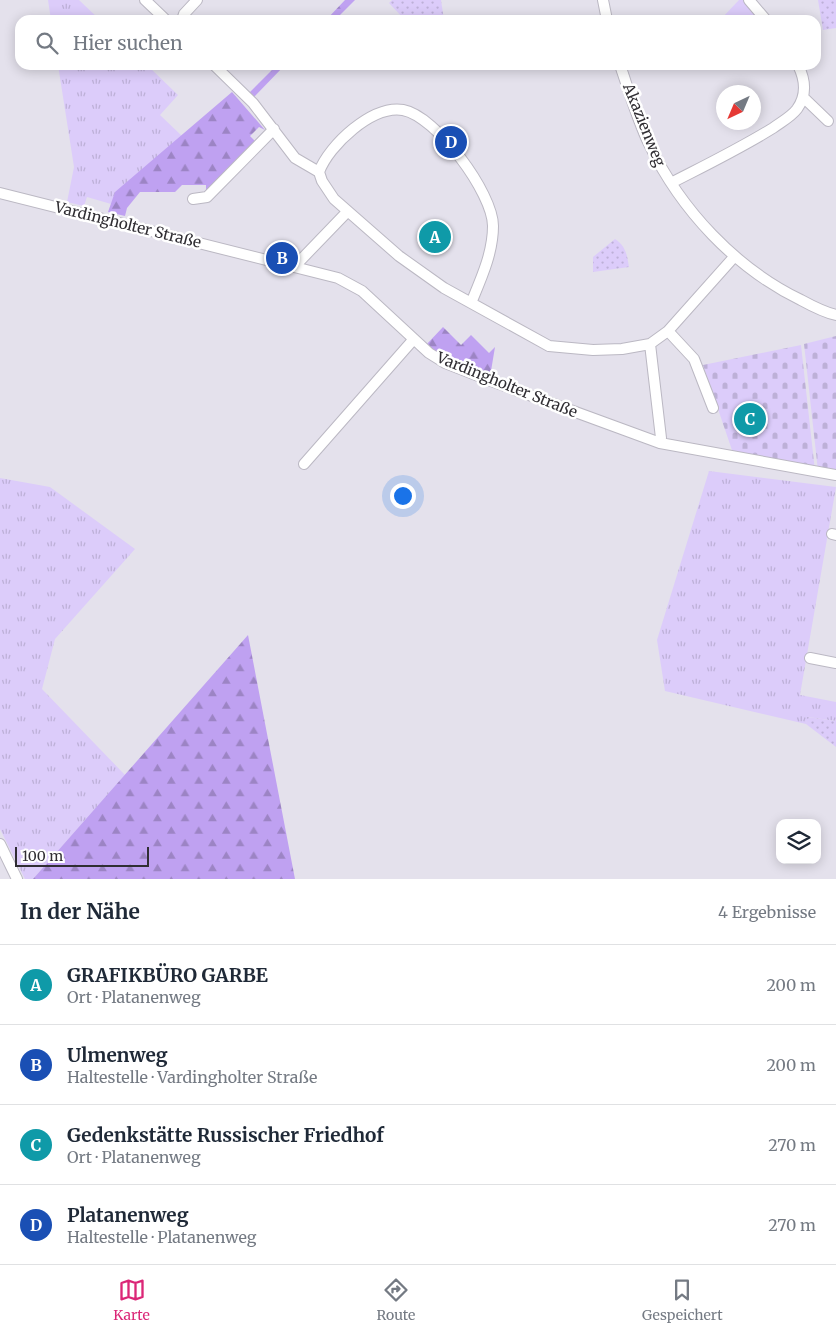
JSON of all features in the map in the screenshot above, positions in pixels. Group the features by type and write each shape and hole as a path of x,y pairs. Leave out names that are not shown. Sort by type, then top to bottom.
{"street":[{"path":"145,0 161,15"},
{"path":"184,15 197,0"},
{"path":"603,0 606,15"},
{"path":"749,0 762,15"},
{"path":"219,70 245,95 274,129 295,158 319,172 327,191 347,212 419,272 549,346 566,350 614,350 650,344 668,331 734,257"},
{"name":"Akazienweg","path":"622,70 648,143 671,183 705,227 734,257 776,288 831,314 836,322"},
{"path":"800,70 804,85 803,97 828,121"},
{"name":"Akazienweg","path":"671,183 733,153 787,119 797,109 803,97"},
{"path":"319,172 324,160 340,140 382,112 392,109 409,112 434,129 457,153 481,188 490,206 493,225 491,244 471,303"},
{"path":"193,200 207,197 274,129"},
{"name":"Vardingholter Straße","path":"0,193 338,278 362,291 413,340 445,363 652,441 836,475"},
{"path":"294,267 347,212"},
{"path":"668,331 694,359 713,408"},
{"path":"304,464 413,340"},
{"path":"650,344 661,438"},
{"path":"810,658 836,663"},
{"path":"0,844 17,879"}],"green space":[{"path":"48,0 79,0 95,15 50,15"},
{"path":"345,0 355,0 340,15 331,15"},
{"path":"392,0 441,0 443,15 400,15 389,3"},
{"path":"739,0 744,0 758,15 725,15"},
{"path":"818,0 836,0 836,28 823,30"},
{"path":"59,70 152,70 178,95 160,115 182,136 116,192 111,204 87,197 84,206 67,202 74,167"},
{"path":"272,70 280,70 251,100 247,95"},
{"path":"232,92 265,130 259,127 250,136 257,143 206,191 206,185 182,185 175,192 140,192 127,208 125,216 108,212 115,192"},
{"path":"615,239 624,248 629,267 593,272 593,257"},
{"path":"443,327 461,345 471,335 489,353 495,347 490,377 447,360 426,345"},
{"path":"836,336 836,474 818,471 804,344"},
{"path":"801,345 815,471 734,456 703,365"},
{"path":"709,471 836,487 800,695 836,702 836,721 808,717 806,724 665,691 657,640"},
{"path":"0,478 50,487 135,549 55,639 42,689 125,775 33,879 25,879 0,829"},
{"path":"248,635 295,879 33,879"},
{"path":"807,717 836,721 836,747 806,724"}],"place":[{"name":"Platanenweg","path":"451,142"},
{"name":"GRAFIKBÜRO GARBE","path":"435,237"},
{"name":"Ulmenweg","path":"282,258"},
{"name":"Gedenkstätte Russischer Friedhof","path":"750,419"}]}
